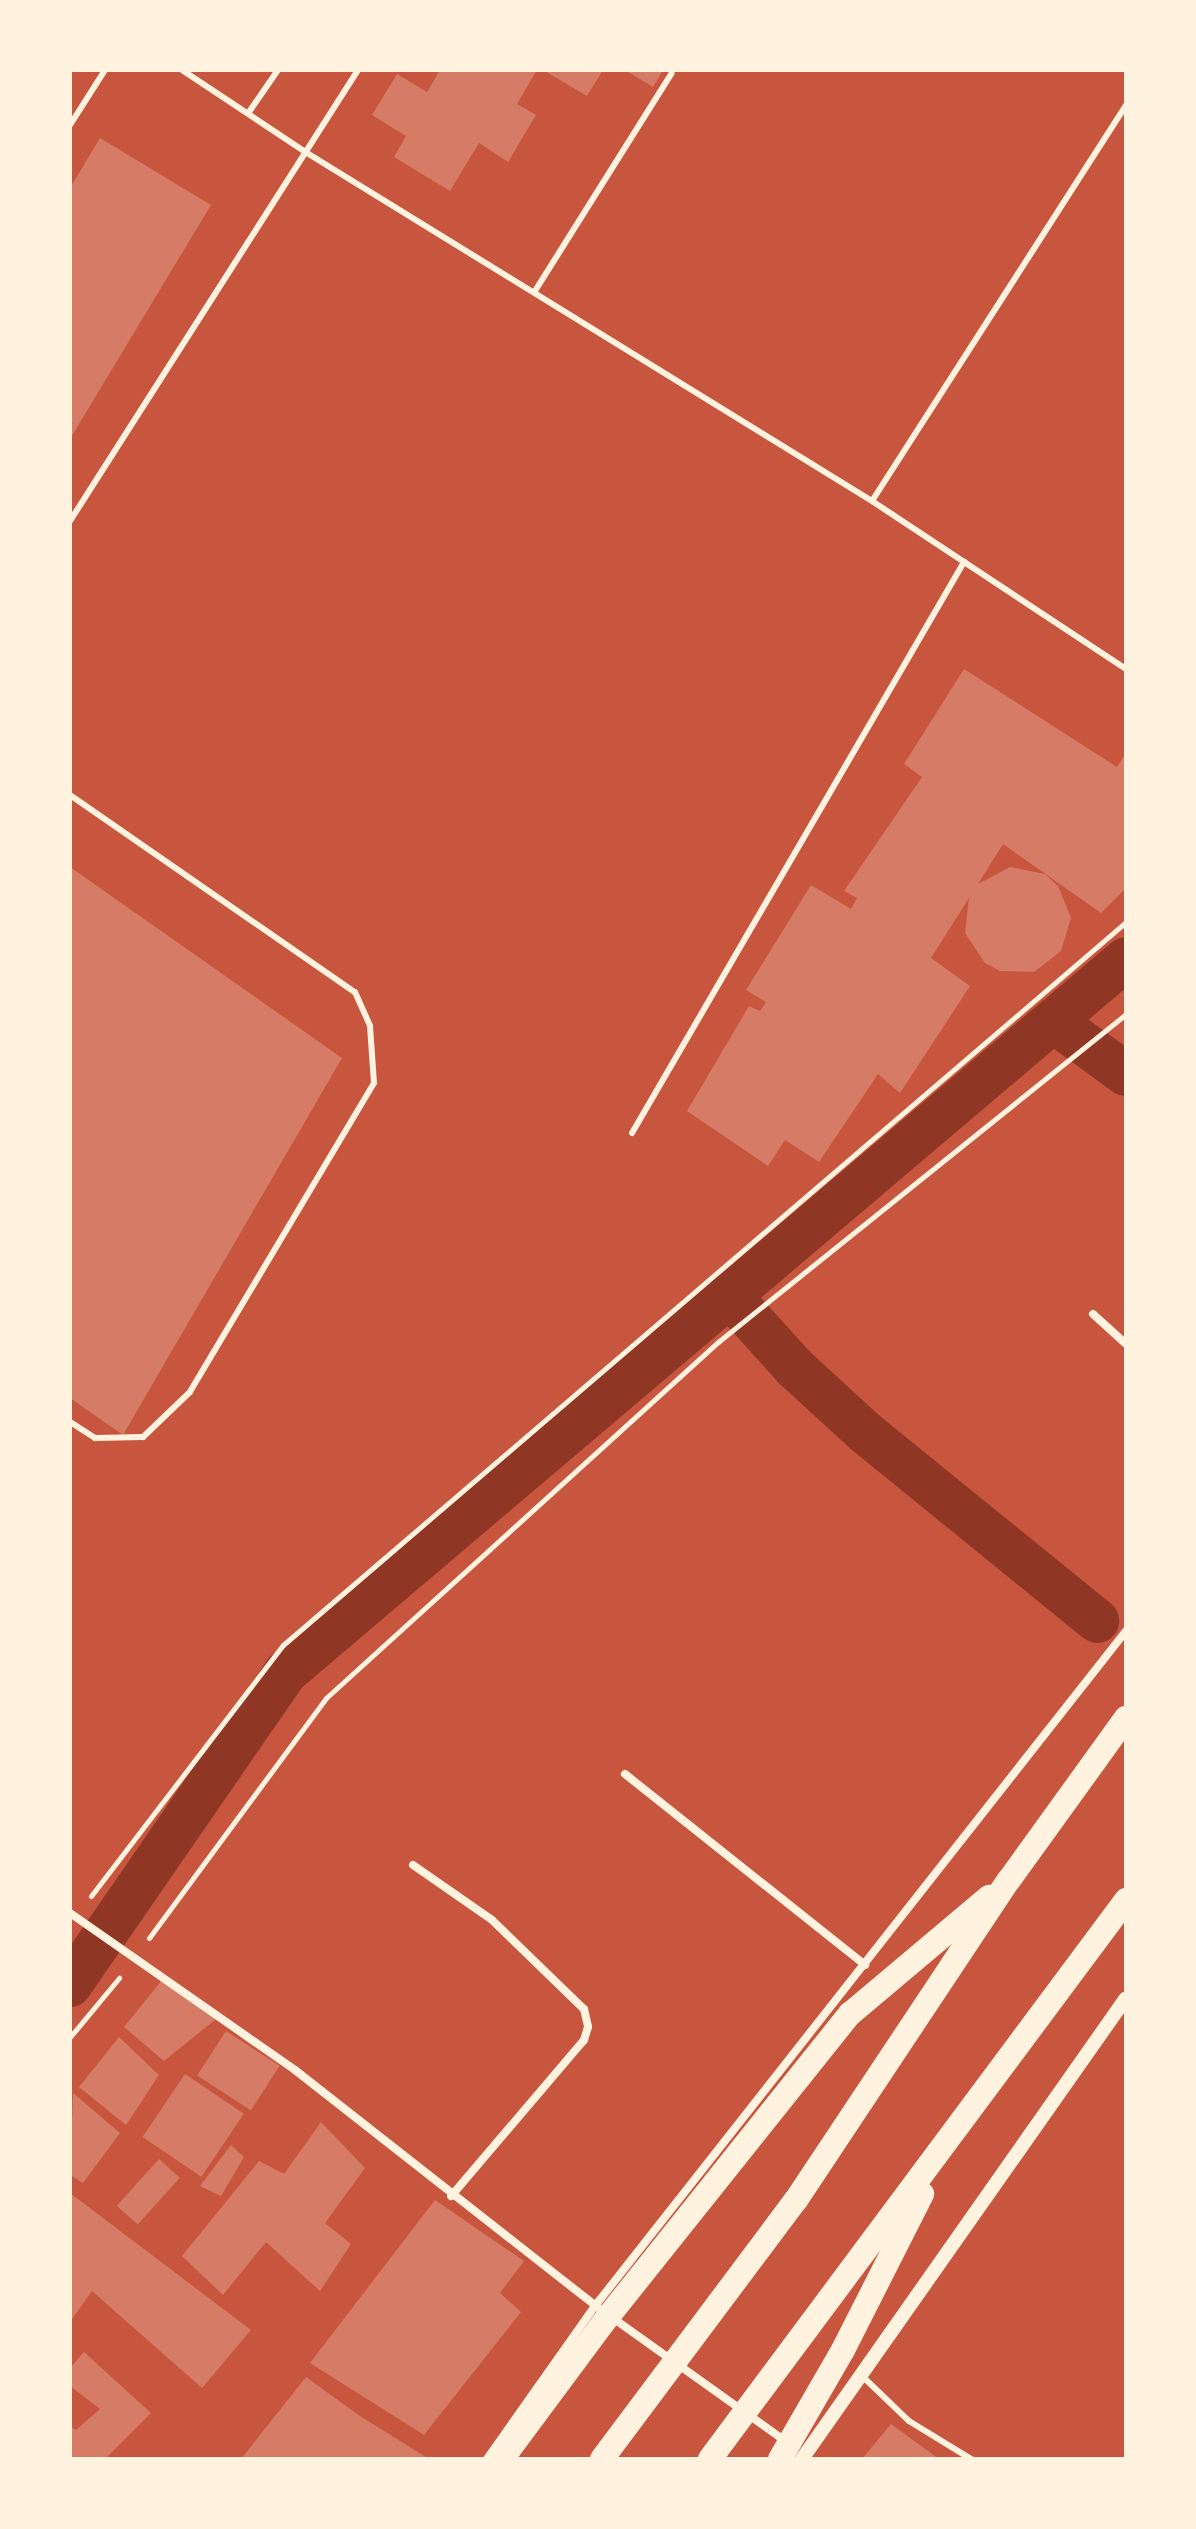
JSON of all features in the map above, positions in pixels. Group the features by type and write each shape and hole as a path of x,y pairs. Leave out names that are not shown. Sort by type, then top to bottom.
{"highway":[{"path":"602,2459 796,2200 1009,1880 1126,1718"},
{"path":"502,2459 603,2323 850,2014 1009,1880"},
{"path":"710,2459 1126,1900"},
{"path":"795,2458 843,2350 950,2138"}],"street":[{"path":"1093,1314 1126,1344"},
{"path":"487,2459 595,2306 1126,1631"},
{"path":"625,1774 865,1965"},
{"path":"413,1865 492,1920 584,2009 588,2027 584,2040 451,2196"},
{"path":"73,1914 295,2070 451,2196 795,2458 860,2374 1126,1998"}],"lane":[{"path":"70,125 105,70"},
{"path":"182,70 307,153 872,501 1126,669"},
{"path":"249,112 278,70"},
{"path":"70,521 358,70"},
{"path":"535,291 672,73"},
{"path":"872,501 1126,105"},
{"path":"632,1133 964,562"},
{"path":"70,795 355,992 370,1026 374,1083 190,1392 143,1437 95,1438 70,1422"},
{"path":"860,2374 909,2421 971,2459"}],"path":[{"path":"109,1873 283,1645 1126,922"},
{"path":"135,1958 326,1698 718,1342 1126,1014"},
{"path":"70,2037 122,1973"}],"building":[{"path":"440,70 537,70 517,104 536,115 508,162 479,143 450,191 394,157 406,136 372,115 397,74 427,92"},
{"path":"543,70 603,70 587,96"},
{"path":"625,70 663,70 653,87"},
{"path":"100,138 211,205 70,439 70,188"},
{"path":"964,669 1117,767 1126,753 1126,888 1101,913 1003,844 978,884 1010,867 1045,874 1058,886 1071,918 1061,951 1034,972 1000,971 985,963 965,933 969,898 931,958 970,986 900,1093 878,1074 819,1162 785,1140 768,1166 687,1111 749,1006 760,1011 766,1002 746,990 811,885 851,909 857,898 844,891 922,777 904,764"},
{"path":"70,867 342,1058 123,1435 70,1398"},
{"path":"162,1980 216,2019 164,2061 124,2027"},
{"path":"226,2031 280,2066 251,2110 197,2075"},
{"path":"119,2037 159,2075 126,2125 79,2087"},
{"path":"185,2074 244,2114 201,2177 143,2137"},
{"path":"73,2093 120,2133 83,2183 70,2175"},
{"path":"321,2122 365,2168 325,2223 351,2244 320,2291 266,2242 223,2295 182,2256 259,2161 284,2174"},
{"path":"231,2145 244,2157 221,2196 200,2186"},
{"path":"159,2159 180,2178 138,2225 117,2206"},
{"path":"70,2193 251,2330 202,2388 92,2291 70,2322"},
{"path":"435,2200 524,2261 500,2293 521,2312 424,2435 310,2363"},
{"path":"84,2352 151,2413 105,2459 70,2459 70,2426 76,2430 100,2409 70,2386 70,2368"},
{"path":"306,2377 360,2416 429,2459 241,2459"},
{"path":"891,2424 939,2459 862,2459"}],"waterway":[{"path":"70,1985 285,1673 1126,959"},
{"path":"1053,1021 1126,1074"},
{"path":"729,1295 795,1368 866,1433 1097,1621"}]}
